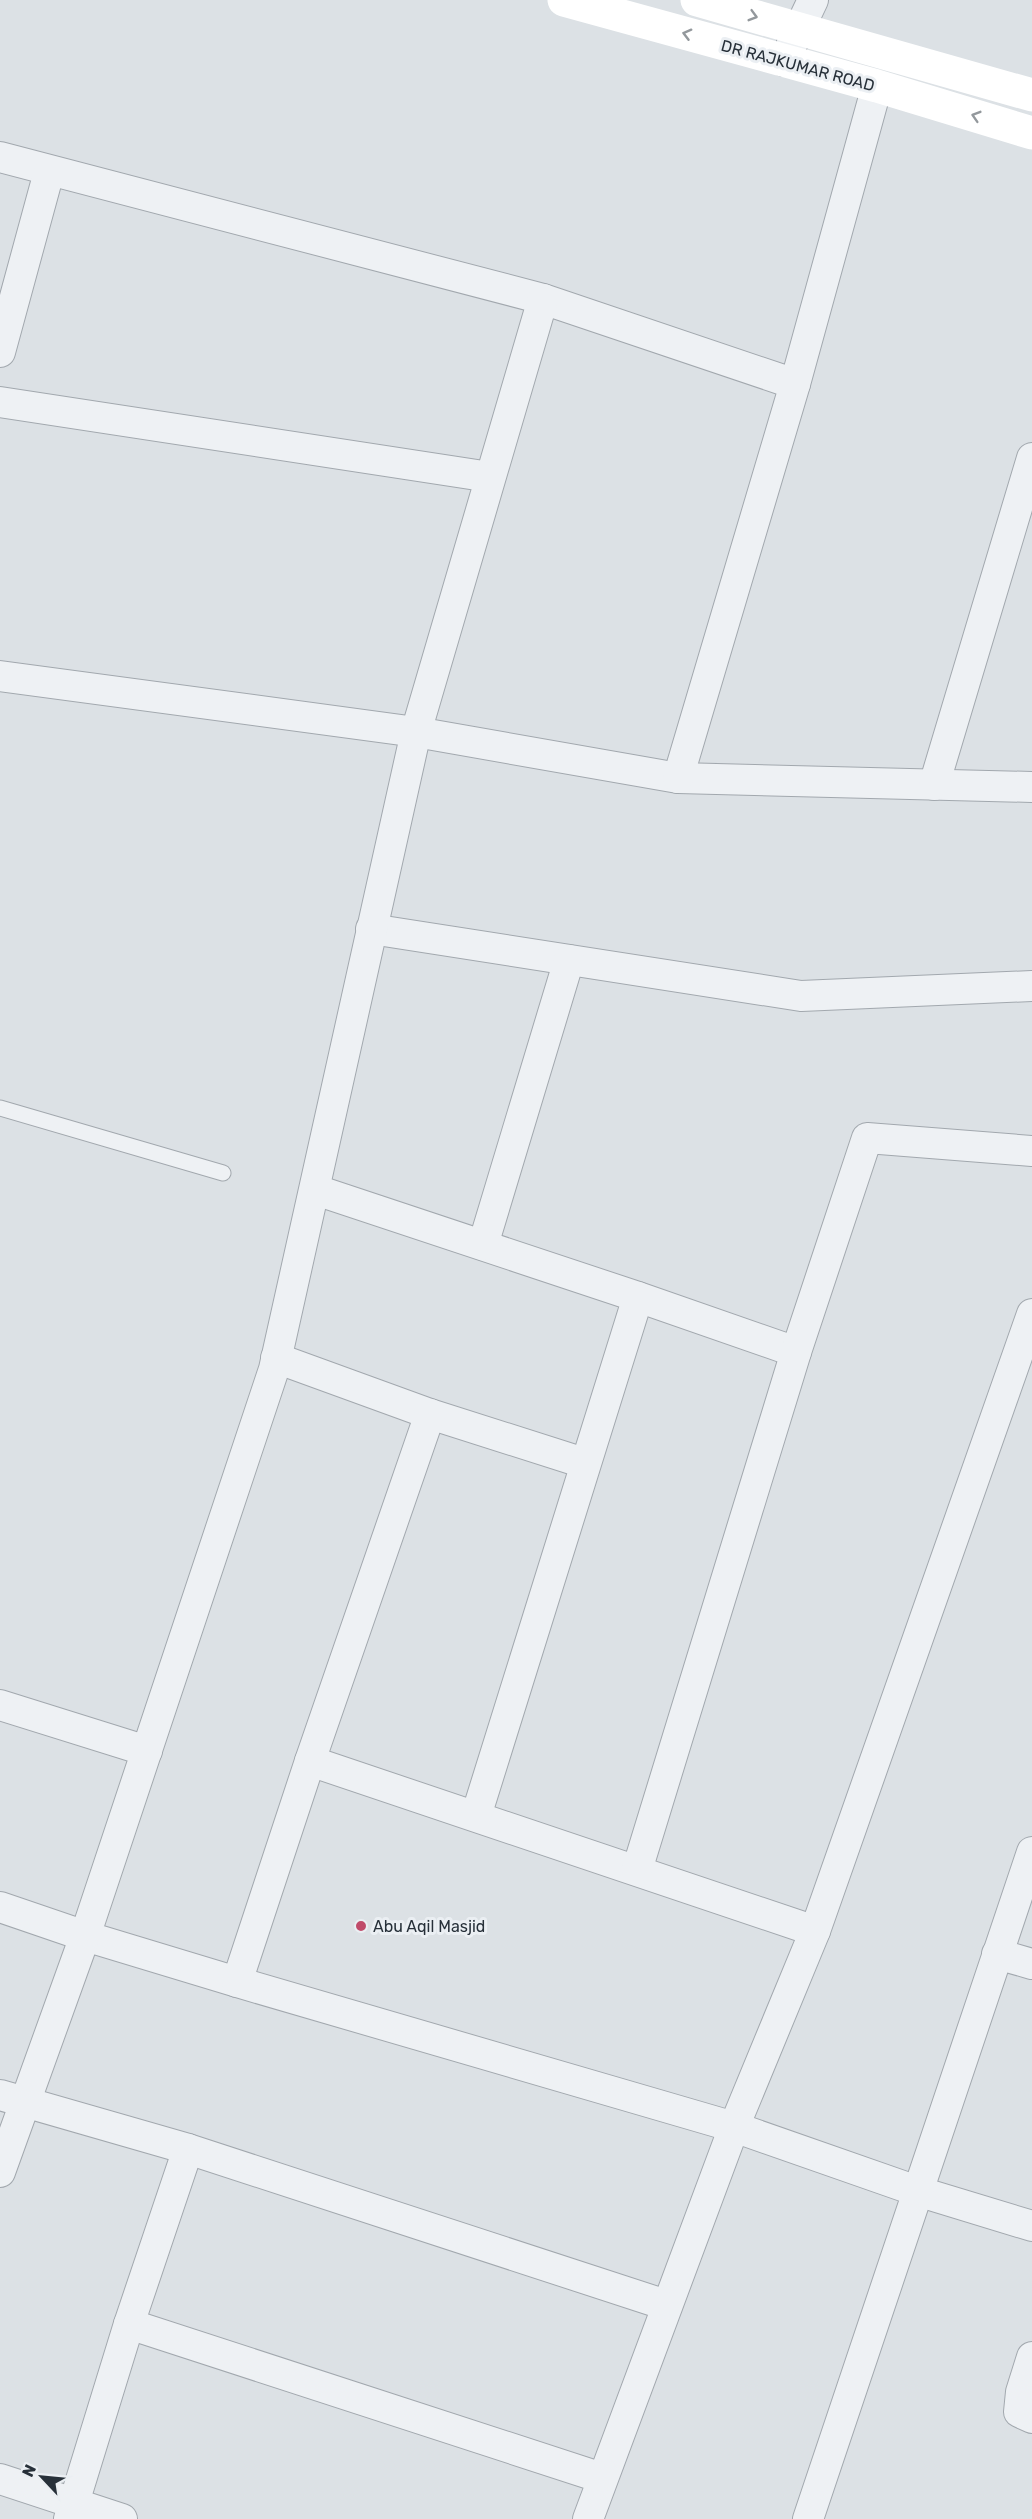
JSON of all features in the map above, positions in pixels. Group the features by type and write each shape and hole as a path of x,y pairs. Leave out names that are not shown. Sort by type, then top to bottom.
{"main road":[{"name":"DR RAJKUMAR ROAD","path":"564,0 877,86 1032,133"},
{"name":"DR RAJKUMAR ROAD","path":"697,0 806,14 1032,95"}],"street":[{"path":"784,61 806,14"},
{"path":"678,778 795,384 877,86"},
{"path":"0,157 49,172 543,299 795,384"},
{"path":"0,352 49,172"},
{"path":"0,2172 12,2100 85,1936 276,1358 316,1190 416,732 543,299"},
{"path":"0,402 490,477"},
{"path":"934,785 1032,458"},
{"path":"0,676 416,732 678,778 1032,787"},
{"path":"372,929 801,996 1032,986"},
{"path":"483,1245 569,960"},
{"path":"637,1870 796,1352 867,1138 1032,1151"},
{"path":"316,1190 796,1352"},
{"path":"476,1816 584,1463 638,1297"},
{"path":"588,2519 734,2127 815,1931 1032,1314"},
{"path":"276,1358 430,1414 584,1463"},
{"path":"237,1982 310,1761 430,1414"},
{"path":"0,1705 147,1751"},
{"path":"310,1761 815,1931"},
{"path":"808,2519 1032,1852"},
{"path":"0,1907 85,1936 237,1982 734,2127 917,2191 1032,2226"},
{"path":"997,1954 1032,1964"},
{"path":"12,2100 188,2149 666,2306"},
{"path":"71,2511 129,2324 188,2149"},
{"path":"129,2324 602,2478"},
{"path":"1032,2357 1021,2392 1019,2412 1032,2418"},
{"path":"0,2479 71,2511 122,2519"}],"lane":[{"path":"0,1108 223,1173"}],"place":[{"name":"Abu Aqil Masjid","path":"361,1926"}]}
